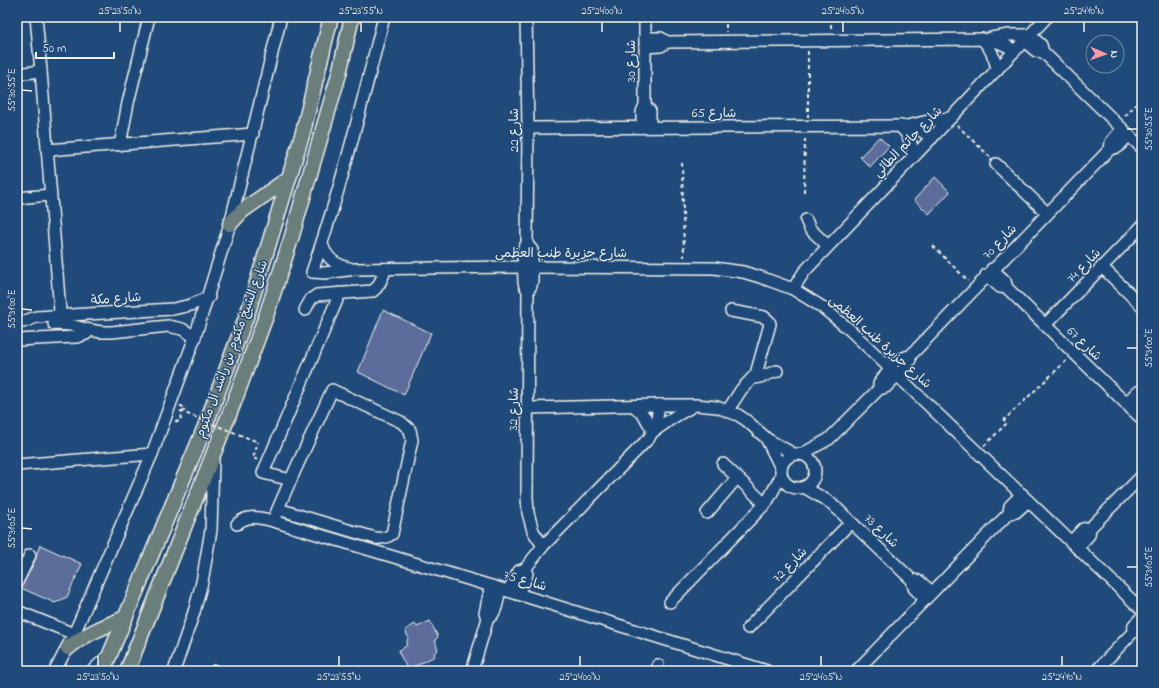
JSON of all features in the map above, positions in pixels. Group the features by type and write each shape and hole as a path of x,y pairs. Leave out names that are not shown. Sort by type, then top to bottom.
{"main road":[{"name":"شارع الشيخ مكتوم بن راشد آل مكتوم","path":"102,671 204,429 250,305 303,132 331,17"},
{"name":"شارع الشيخ مكتوم بن راشد آل مكتوم","path":"127,671 213,456 263,323 291,239 339,74 352,17"},
{"path":"230,224 242,211 289,178"},
{"path":"68,648 76,641 95,630 125,618"}],"street":[{"path":"36,17 60,320"},
{"path":"120,145 148,17"},
{"path":"55,671 68,648 152,454 209,297 230,224 281,17"},
{"path":"322,244 354,134 384,17"},
{"name":"شارع 22","path":"526,17 528,128 527,244 524,250 528,267"},
{"name":"شارع 30","path":"645,17 645,105 650,111 646,127"},
{"name":"شارع حاتم الطائي","path":"792,289 804,272 828,246 1047,17"},
{"path":"645,42 661,46 667,42 985,39 1009,35 1027,38 1036,51 1043,52 1142,148"},
{"path":"985,39 1003,43 1015,51"},
{"path":"985,39 991,50 997,70"},
{"path":"17,74 41,71"},
{"name":"شارع 65","path":"528,128 903,126 950,118"},
{"path":"903,126 911,143 913,157"},
{"name":"شارع 65","path":"903,126 920,130 932,138"},
{"name":"شارع 70","path":"798,454 829,439 879,389 881,380 894,372 903,358 910,356 989,272 1110,149 1111,142 1123,129"},
{"path":"47,150 253,134"},
{"path":"996,164 1047,213"},
{"path":"17,198 50,195"},
{"path":"806,220 810,229 828,246"},
{"name":"شارع 74","path":"1045,325 1142,226"},
{"name":"شارع جزيرة طنب العظمى","path":"322,244 327,257 332,262 355,269"},
{"name":"شارع جزيرة طنب العظمى","path":"322,244 312,272 325,273 355,269 528,267 714,268 743,272 792,289 837,318 1142,610"},
{"name":"شارع 32","path":"528,267 524,284 528,290 526,497 528,513 533,527 541,530 546,542"},
{"path":"1102,267 1142,306"},
{"path":"304,310 311,299 317,295 373,291 379,284 386,269"},
{"name":"شارع 67","path":"989,272 1005,281 1007,288 1142,419"},
{"path":"291,480 263,473 340,293"},
{"name":"شارع مكة","path":"20,322 37,324 60,320 173,309 191,305 209,297"},
{"path":"728,410 742,390 754,378 758,370 761,352 770,327 769,321 764,317 730,311"},
{"name":"شارع مكة","path":"60,320 90,330 112,332 168,326 182,329 195,337"},
{"path":"17,340 77,337 86,334 90,330"},
{"path":"754,378 777,371"},
{"path":"273,521 278,509 291,480 332,390 402,422 407,426 411,433 412,440 392,534 387,538 375,538 278,509"},
{"path":"1129,407 1136,393 1142,390"},
{"path":"1129,407 1142,400"},
{"path":"528,408 659,405 696,405 717,407 728,410 747,421 767,439 810,458 815,470 813,480 780,494 766,503 670,602"},
{"path":"472,671 488,618 485,613 519,571 525,569 546,542 643,445 653,431 658,419 659,405"},
{"path":"653,431 674,416 696,405"},
{"path":"634,406 645,417 653,431"},
{"path":"767,439 784,481 789,486 799,487"},
{"name":"شارع 70","path":"815,470 829,439"},
{"path":"17,465 152,454"},
{"path":"766,503 781,472 785,459 798,454"},
{"path":"174,671 194,612 202,582 211,530 213,456"},
{"path":"723,464 766,503"},
{"name":"شارع 73","path":"815,470 831,503"},
{"path":"1074,545 1083,530 1090,528 1142,476"},
{"path":"707,513 737,478"},
{"name":"شارع 73","path":"799,487 831,503 912,580 919,581 928,595"},
{"path":"856,671 928,595 1009,514 1010,506 1025,498"},
{"name":"شارع 75","path":"237,524 241,520 249,518 273,521 767,671"},
{"name":"شارع 72","path":"748,628 851,522"},
{"path":"17,582 30,555"},
{"path":"17,611 74,634"},
{"path":"1096,671 1138,630 1134,625 1142,617"},
{"path":"134,671 136,649"},
{"path":"92,671 110,654"}],"path":[{"path":"726,17 727,42"},
{"path":"831,17 831,40"},
{"path":"804,192 808,41"},
{"path":"1123,129 1142,98"},
{"path":"950,118 996,164"},
{"path":"682,163 684,268"},
{"path":"933,246 975,288"},
{"path":"978,452 1007,423 1004,420 1074,353"},
{"path":"185,408 179,422 175,421 180,411 258,442 253,458"}],"building":[{"path":"879,137 889,146 870,167 860,157"},
{"path":"935,177 950,192 929,214 914,200"},
{"path":"383,310 431,333 404,395 358,372"},
{"path":"40,545 82,564 67,597 55,603 21,588 36,558"},
{"path":"430,621 438,637 435,640 438,650 434,653 435,656 408,670 398,651 406,646 408,637 405,630 415,624 417,627"}]}
